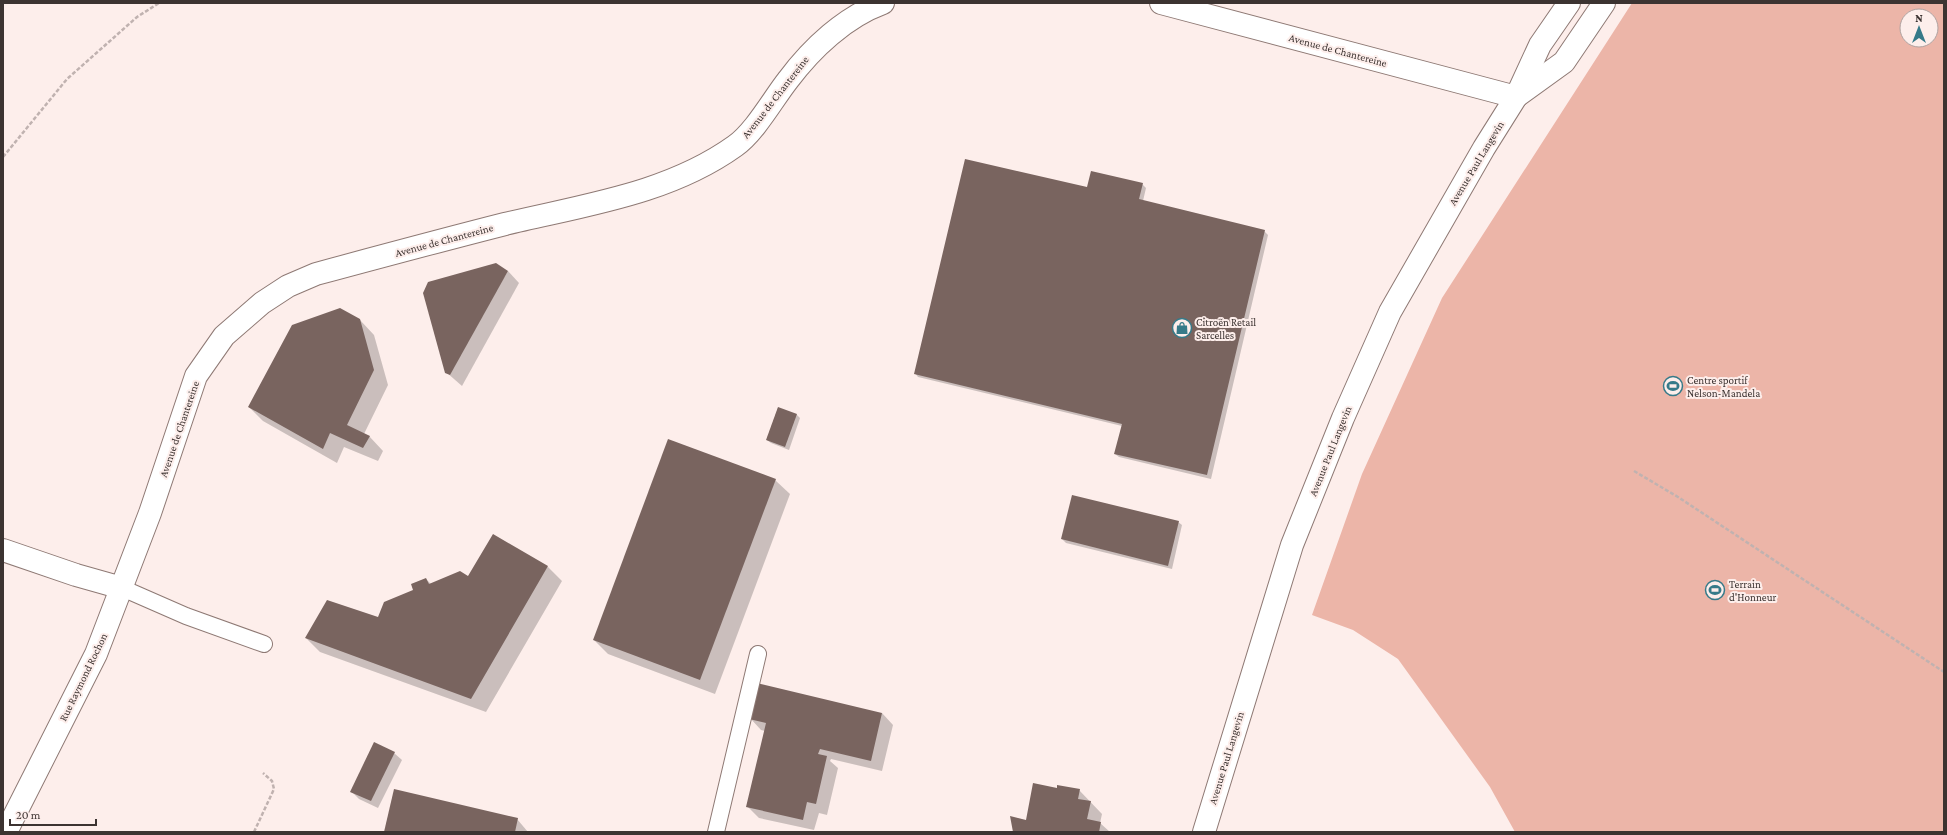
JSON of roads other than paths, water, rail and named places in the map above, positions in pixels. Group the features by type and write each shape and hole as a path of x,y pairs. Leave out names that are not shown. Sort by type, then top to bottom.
{"street":[{"name":"Avenue de Chantereine","path":"122,588 150,514 196,376 224,336 262,303 288,286 316,274 506,224 609,201 665,183 702,166 736,145 766,112 788,80 814,48 866,10 883,3"},
{"name":"Avenue de Chantereine","path":"1161,3 1516,97"},
{"name":"Avenue Paul Langevin","path":"1204,832 1292,545 1342,418 1390,312 1484,148 1516,97 1540,45 1569,3"},
{"name":"Avenue Paul Langevin","path":"1516,97 1564,62 1604,3"},
{"path":"3,550 76,576 122,588"},
{"name":"Rue Raymond Rochon","path":"6,832 96,654 122,588"}],"lane":[{"path":"122,588 186,616 264,644"},
{"path":"716,832 758,654"}],"place":[{"name":"Citroën Retail Sarcelles","path":"1182,328"},
{"name":"Centre sportif Nelson-Mandela","path":"1673,386"},
{"name":"Terrain d'Honneur","path":"1715,590"}]}
